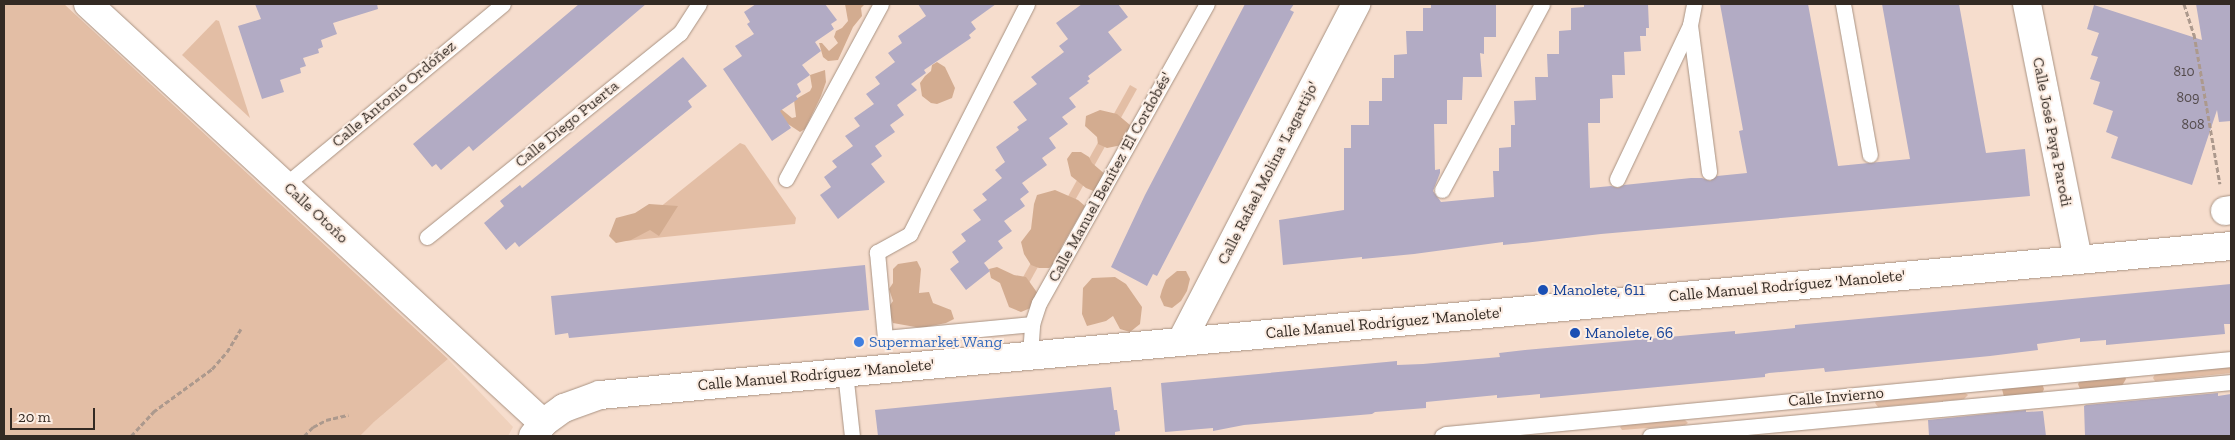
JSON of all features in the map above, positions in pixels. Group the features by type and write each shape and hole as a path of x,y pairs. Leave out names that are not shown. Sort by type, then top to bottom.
{"street":[{"name":"Calle Otoño","path":"88,4 285,185 538,430"},
{"name":"Calle Rafael Molina 'Lagartijo'","path":"1181,342 1356,4"},
{"name":"Calle José Paya Parodi","path":"2027,4 2078,260"},
{"name":"Calle Manuel Rodríguez 'Manolete'","path":"538,430 564,408 600,395 2231,246"}],"lane":[{"name":"Calle Antonio Ordóñez","path":"285,185 504,4"},
{"name":"Calle Diego Puerta","path":"427,237 680,33 699,4"},
{"path":"786,178 880,4"},
{"path":"1027,4 910,234 877,252 885,338 1032,324"},
{"name":"Calle Manuel Benítez 'El Cordobés'","path":"1030,355 1032,324 1039,303 1207,4"},
{"path":"1442,190 1542,4"},
{"path":"1617,179 1690,24 1694,4"},
{"path":"1843,4 1870,155"},
{"path":"1690,24 1709,172"},
{"name":"Calle Invierno","path":"1442,436 1446,434 2231,359"},
{"path":"845,372 852,436"},
{"name":"Calle Invierno","path":"1650,436 2231,382"}],"path":[{"path":"2184,4 2194,34 2228,211"},
{"path":"131,436 153,412 212,369 227,352 241,329"},
{"path":"304,436 313,427 326,420 348,415"}],"shaded area":[{"path":"4,4 64,4 448,359 360,436 4,436"},
{"path":"845,4 865,4 861,8 862,16 853,27 838,60 828,61 823,57 819,43 822,43 829,51 838,43 834,37 836,31 842,28 848,21"},
{"path":"216,20 219,21 250,118 182,55"},
{"path":"937,62 945,67 955,88 952,98 937,104 931,103 922,96 920,83 931,71 932,65"},
{"path":"825,70 826,82 821,96 805,129 800,132 785,122 778,111 781,109 792,118 796,117 794,100 810,91 812,87 810,75"},
{"path":"1130,85 1137,89 1019,301 1012,297"},
{"path":"1100,110 1117,114 1130,125 1131,134 1122,145 1107,148 1098,144 1097,137 1085,126 1086,116"},
{"path":"740,143 745,145 796,218 795,224 625,241 624,236"},
{"path":"1072,152 1081,152 1089,157 1092,163 1106,175 1096,192 1086,188 1071,176 1067,159"},
{"path":"1055,190 1078,200 1085,206 1062,246 1056,263 1049,268 1039,268 1031,265 1024,254 1021,242 1031,229 1037,195"},
{"path":"649,204 678,206 659,236 650,230 631,240 616,243 609,236 616,218 635,213"},
{"path":"917,261 921,269 919,293 929,292 933,303 951,310 954,319 946,323 921,328 893,323 888,308 893,301 889,289 893,283 893,269 898,264"},
{"path":"997,267 1014,275 1026,277 1041,298 1033,307 1021,312 1009,307 1000,283 991,278 989,269"},
{"path":"1177,271 1186,271 1190,279 1187,291 1181,301 1172,308 1164,306 1160,297 1162,290 1166,280"},
{"path":"1115,277 1126,284 1142,307 1140,324 1130,332 1120,329 1113,316 1106,321 1087,326 1082,314 1083,288 1092,278"},
{"path":"448,359 513,427 508,436 360,436 374,422"},
{"path":"2231,367 2231,373 2155,381 2153,378 2155,374"},
{"path":"2123,371 2126,379 2120,389 2082,394 2078,384 2084,374"},
{"path":"2041,381 2044,389 2040,398 2004,397 2002,389 2004,386"},
{"path":"1964,392 1968,395 1964,399 1878,407 1875,403 1877,400"},
{"path":"1684,419 1688,423 1685,425 1622,430 1620,427 1622,425"}],"building":[{"path":"255,4 377,4 378,9 333,23 337,34 321,40 323,47 318,49 319,53 303,58 306,66 300,68 301,73 280,80 284,92 262,99 238,26 261,19"},
{"path":"579,4 646,4 473,151 469,146 441,170 436,164 432,167 413,144"},
{"path":"756,4 825,4 837,20 831,24 834,29 815,42 821,51 802,65 810,75 797,84 801,92 796,96 798,99 780,111 791,128 772,141 723,69 742,56 735,46 754,34 747,24 750,22 744,12"},
{"path":"918,4 996,4 971,22 976,29 969,35 971,38 924,70 926,73 911,84 917,90 897,105 904,115 890,125 895,132 875,146 882,156 871,164 885,182 838,219 820,195 831,187 824,177 837,167 832,161 853,146 845,136 860,126 854,118 874,104 866,94 880,84 875,77 895,62 888,53 902,43 898,36 926,16"},
{"path":"1082,4 1118,4 1128,17 1108,32 1122,50 1088,76 1090,79 1087,81 1089,83 1069,98 1076,107 1062,117 1068,124 1049,138 1056,148 1042,158 1047,165 1022,183 1029,192 1020,199 1025,206 1004,221 1012,231 998,241 1003,248 984,263 990,271 966,290 950,269 959,262 952,252 966,241 961,234 981,220 973,210 987,200 982,194 1002,178 995,170 1005,162 996,147 1019,130 1017,127 1027,120 1013,102 1037,84 1031,77 1064,52 1059,46 1068,39 1056,23"},
{"path":"1245,4 1294,4 1290,10 1294,12 1157,276 1153,274 1147,286 1111,267 1145,195"},
{"path":"1431,4 1496,4 1496,37 1484,37 1484,54 1480,53 1482,77 1463,77 1462,100 1447,100 1447,124 1434,124 1435,170 1440,169 1440,173 1433,191 1441,202 1494,197 1493,171 1499,171 1499,148 1511,147 1511,125 1515,125 1514,101 1536,100 1535,77 1548,77 1547,54 1559,54 1559,31 1571,30 1571,8 1584,7 1584,4 1648,4 1649,28 1646,28 1646,36 1640,36 1641,51 1624,52 1625,75 1612,75 1613,98 1600,99 1600,123 1588,123 1590,188 1611,186 1618,188 1624,185 1691,178 1702,178 1710,181 1717,176 1747,173 1739,131 1743,130 1720,4 1808,4 1838,166 1910,159 1882,4 1959,4 1986,153 2025,149 2030,196 1601,234 1503,245 1503,242 1414,254 1283,265 1279,220 1344,210 1344,148 1351,148 1351,125 1369,125 1369,101 1382,101 1382,78 1394,78 1394,55 1407,54 1406,31 1423,31 1423,8 1431,8"},
{"path":"2196,4 2231,4 2231,121 2219,122 2217,110 2192,185 2111,158 2118,137 2106,132 2113,111 2093,104 2100,82 2090,79 2098,57 2091,55 2099,33 2087,29 2094,5 2202,40"},
{"path":"683,57 707,86 688,101 692,107 519,247 515,242 506,250 484,223 504,206 500,201 520,185 522,188"},
{"path":"865,265 869,310 569,338 568,333 555,335 551,296"},
{"path":"2231,284 2231,324 2224,324 2225,334 2106,345 2106,340 2080,342 2080,338 2037,344 2038,350 1990,356 1825,372 1824,368 1769,373 1765,374 1765,377 1540,398 1540,394 1497,398 1497,395 1426,402 1426,408 1244,425 1213,431 1213,428 1165,432 1161,383 1397,361 1397,365 1423,364 1500,357 1499,353 1525,350 1735,331 1735,334 1795,328 1795,325"},
{"path":"1111,387 1114,410 1117,410 1120,431 1115,432 1115,435 878,436 875,410"},
{"path":"2218,393 2218,396 2231,394 2231,435 2085,436 2084,406 2086,405"},
{"path":"2026,410 2026,412 2043,411 2046,436 1929,436 1928,420"}],"place":[{"name":"Manolete, 611","path":"1543,290"},
{"name":"Manolete, 66","path":"1575,333"},
{"name":"Supermarket Wang","path":"859,342"}]}
